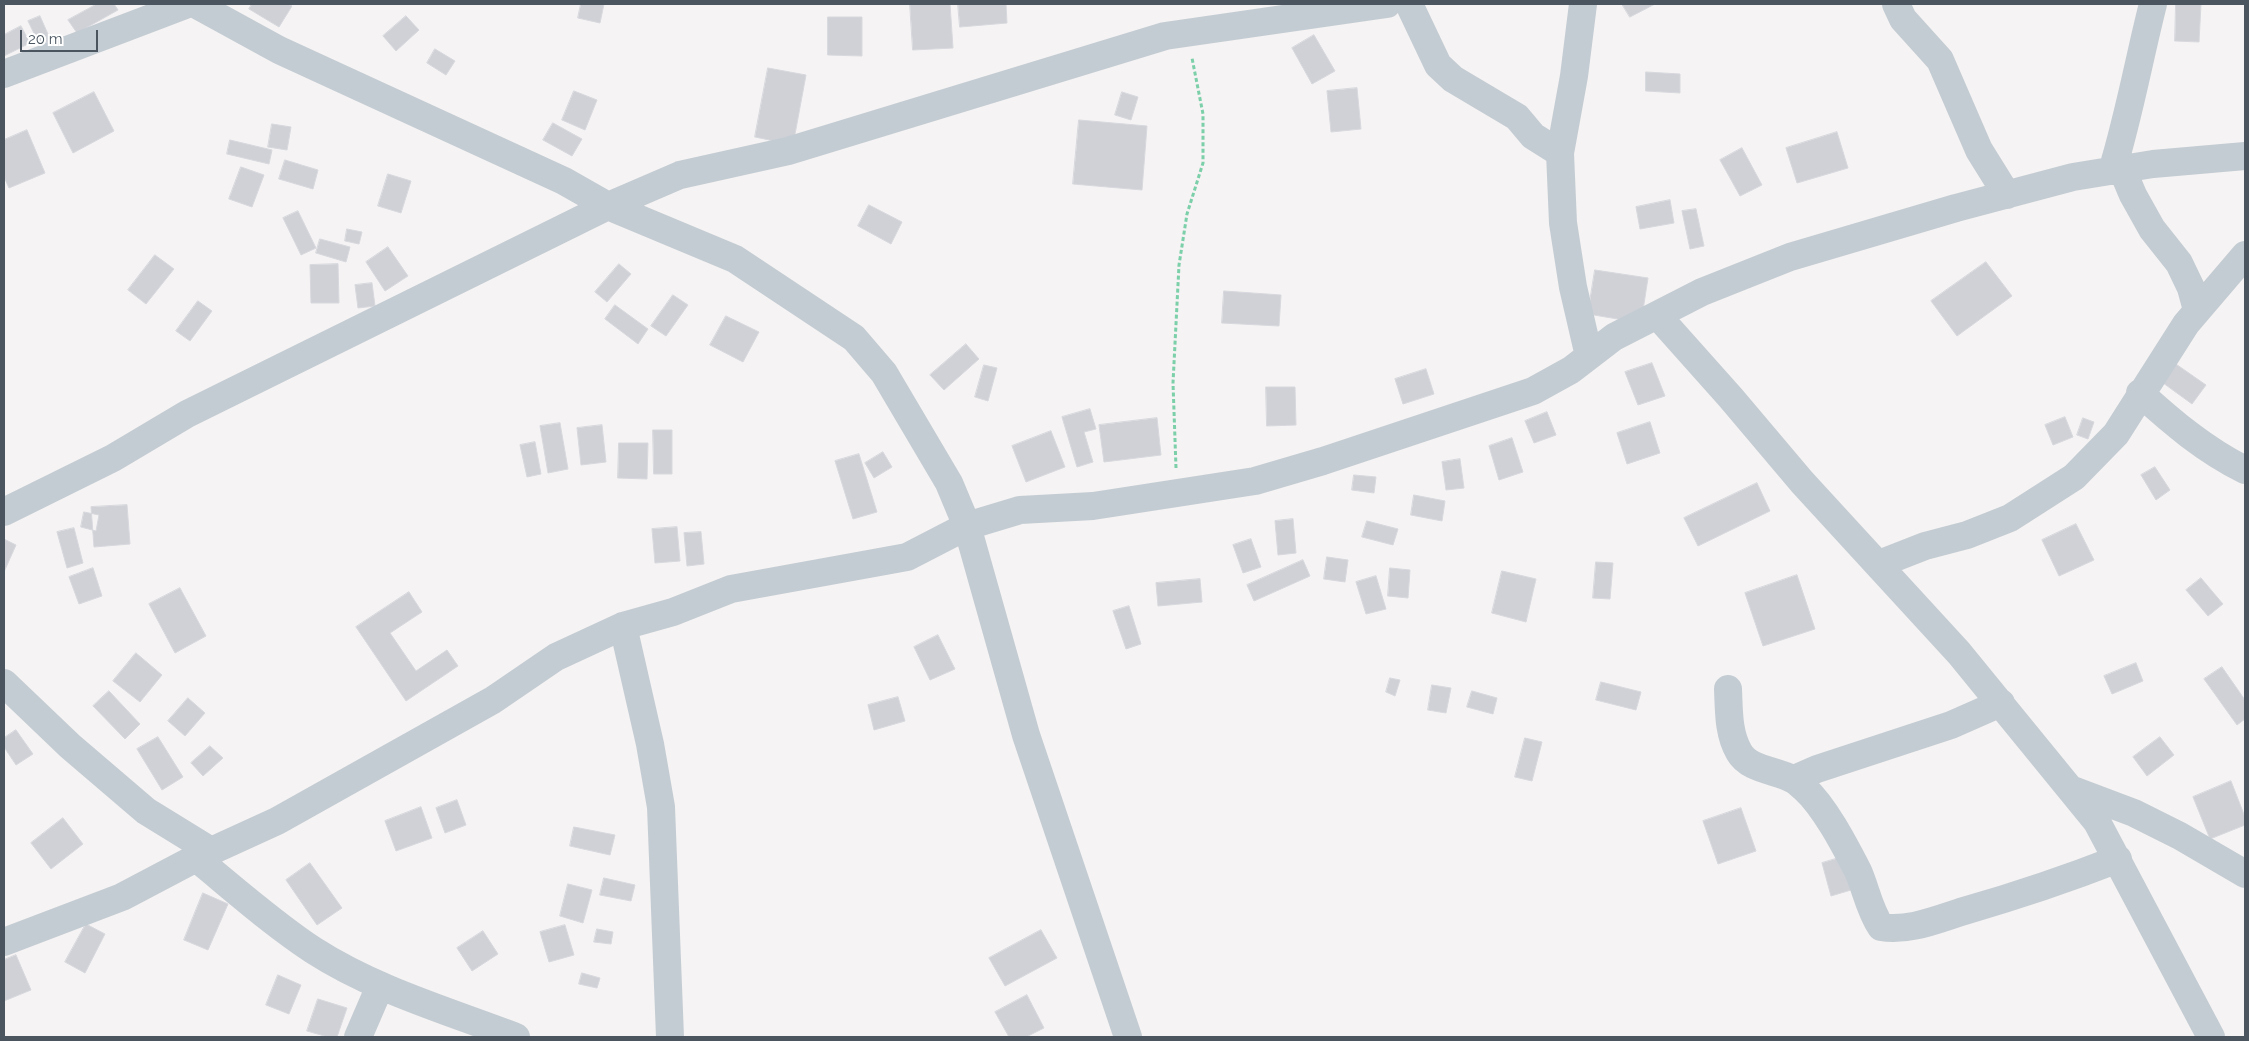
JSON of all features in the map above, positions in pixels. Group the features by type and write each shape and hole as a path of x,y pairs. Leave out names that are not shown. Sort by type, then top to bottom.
{"street":[{"path":"4,74 188,4"},
{"path":"195,4 279,50 564,181 608,206 734,259 854,338 884,373 949,484 967,526 1026,735 1128,1037"},
{"path":"4,512 113,458 187,414 608,206 680,175 788,150 1165,36 1387,4"},
{"path":"1409,4 1438,65 1453,79 1517,117 1533,136 1560,153"},
{"path":"1583,4 1574,76 1560,153 1563,223 1573,287 1589,356"},
{"path":"1896,4 1903,19 1940,60 1979,150 2007,194"},
{"path":"2153,4 2137,67 2117,170 2152,229 2179,263 2191,288 2197,310"},
{"path":"4,942 122,897 204,854 277,821 493,700 556,657 623,626 673,612 731,589 907,557 967,526 1020,510 1093,506 1255,481 1323,461 1533,391 1571,370 1614,338 1657,315 1702,292 1790,257 2072,177 2117,170 2245,156"},
{"path":"1879,564 1925,546 1967,535 2010,518 2074,477 2116,434 2140,393 2186,324 2245,255"},
{"path":"1657,315 1802,482 1959,652 2097,822 2211,1037"},
{"path":"2140,393 2182,431 2214,453 2245,470"},
{"path":"623,626 650,744 661,807 670,1037"},
{"path":"4,683 70,746 146,811 204,854 273,921 314,950 380,986 516,1037"},
{"path":"1728,689 1730,728 1740,754 1753,765 1771,769 1794,779 1810,793 1825,813 1858,872 1875,917 1881,927 1908,927 1951,915 2075,876 2118,859"},
{"path":"1794,779 1817,769 1951,725 2001,703"},
{"path":"2071,789 2134,813 2180,836 2245,874"},
{"path":"358,1037 380,986"}],"path":[{"path":"1177,493 1173,383 1179,265 1187,214 1203,163 1203,114 1188,32"}],"building":[{"path":"97,4 114,4 118,10 77,33 68,20"},
{"path":"252,4 287,4 292,6 279,27 249,9"},
{"path":"581,4 604,4 600,23 578,18"},
{"path":"910,4 950,4 953,48 913,50"},
{"path":"958,4 1006,4 1007,23 960,27"},
{"path":"1622,4 1655,4 1630,17"},
{"path":"2176,4 2201,4 2199,42 2175,41"},
{"path":"40,16 51,41 40,46 28,21"},
{"path":"406,16 419,30 396,51 383,36"},
{"path":"828,17 862,17 862,56 828,55"},
{"path":"21,26 30,43 4,56 4,35"},
{"path":"1314,35 1335,71 1312,84 1292,48"},
{"path":"435,49 455,61 446,75 427,63"},
{"path":"768,68 806,75 793,145 755,137"},
{"path":"1646,72 1680,74 1680,93 1646,91"},
{"path":"1357,88 1361,129 1331,132 1327,91"},
{"path":"574,91 597,100 585,130 562,120"},
{"path":"94,92 114,131 73,153 53,113"},
{"path":"1122,92 1138,97 1131,120 1115,115"},
{"path":"1079,120 1147,126 1142,190 1073,184"},
{"path":"553,123 582,139 572,156 543,140"},
{"path":"272,124 291,127 287,150 268,147"},
{"path":"27,130 45,173 9,188 4,177 4,140"},
{"path":"1837,132 1848,168 1797,183 1786,148"},
{"path":"230,140 272,150 269,164 227,154"},
{"path":"1742,148 1762,185 1740,196 1720,160"},
{"path":"285,160 318,170 313,189 279,179"},
{"path":"241,167 264,175 252,207 229,199"},
{"path":"388,174 411,181 401,213 378,206"},
{"path":"1670,200 1674,223 1640,229 1636,207"},
{"path":"869,205 902,222 891,244 858,226"},
{"path":"1696,209 1704,246 1690,249 1682,211"},
{"path":"298,211 316,248 301,255 283,218"},
{"path":"347,229 362,232 359,244 345,241"},
{"path":"320,239 350,247 346,262 316,253"},
{"path":"388,247 408,276 385,291 366,262"},
{"path":"155,255 174,269 146,304 128,290"},
{"path":"1986,262 2012,296 1957,336 1931,301"},
{"path":"338,264 339,303 311,303 310,265"},
{"path":"619,264 631,274 607,302 595,292"},
{"path":"1595,270 1648,278 1641,323 1588,314"},
{"path":"372,283 375,306 358,308 355,285"},
{"path":"1224,291 1281,295 1279,326 1222,323"},
{"path":"673,295 688,305 666,336 651,326"},
{"path":"198,301 212,311 190,341 176,331"},
{"path":"615,305 648,329 638,344 605,319"},
{"path":"726,316 759,332 743,362 710,345"},
{"path":"966,344 979,359 944,390 930,375"},
{"path":"2173,362 2206,385 2192,404 2159,380"},
{"path":"1652,363 1665,396 1638,405 1625,372"},
{"path":"984,365 997,368 988,401 975,397"},
{"path":"1426,369 1434,394 1403,404 1395,379"},
{"path":"1266,387 1295,387 1296,425 1267,426"},
{"path":"1090,409 1096,429 1084,432 1093,462 1077,467 1062,417"},
{"path":"1547,412 1556,435 1534,443 1525,421"},
{"path":"2065,417 2073,437 2053,445 2045,425"},
{"path":"1157,418 1161,455 1104,462 1099,425"},
{"path":"2083,418 2094,422 2088,439 2077,435"},
{"path":"1650,422 1660,453 1627,464 1617,433"},
{"path":"560,423 568,469 548,473 540,426"},
{"path":"602,425 606,462 581,465 577,428"},
{"path":"653,430 672,430 672,474 654,474"},
{"path":"1051,431 1065,467 1026,482 1012,446"},
{"path":"1512,438 1523,472 1499,480 1489,446"},
{"path":"535,442 541,474 527,477 520,445"},
{"path":"619,443 648,443 647,479 618,478"},
{"path":"883,452 892,467 874,478 865,463"},
{"path":"859,454 877,512 853,519 835,461"},
{"path":"1460,459 1464,488 1446,490 1442,462"},
{"path":"2155,467 2170,490 2156,500 2141,475"},
{"path":"1354,475 1376,477 1374,493 1352,490"},
{"path":"1757,483 1770,511 1698,546 1684,518"},
{"path":"1414,495 1445,501 1442,521 1411,515"},
{"path":"127,505 130,544 94,547 91,507"},
{"path":"84,512 99,515 96,531 81,527"},
{"path":"1293,519 1296,553 1278,555 1275,521"},
{"path":"1367,521 1398,529 1393,545 1362,537"},
{"path":"2076,524 2094,560 2059,576 2042,540"},
{"path":"677,527 680,561 655,563 652,529"},
{"path":"74,528 83,563 67,568 57,532"},
{"path":"701,532 704,564 687,566 684,533"},
{"path":"4,539 16,545 4,572"},
{"path":"1251,539 1261,567 1243,573 1233,545"},
{"path":"1327,557 1348,560 1345,582 1324,579"},
{"path":"1303,560 1310,576 1254,601 1247,585"},
{"path":"1596,562 1613,563 1610,599 1593,598"},
{"path":"93,568 102,596 79,604 69,577"},
{"path":"1390,568 1410,570 1408,598 1388,596"},
{"path":"1502,571 1536,579 1526,622 1492,613"},
{"path":"1797,575 1815,629 1763,646 1745,593"},
{"path":"1376,576 1386,609 1366,614 1356,582"},
{"path":"2201,578 2223,604 2208,616 2186,590"},
{"path":"1200,579 1202,602 1158,606 1156,583"},
{"path":"180,588 206,636 175,653 149,604"},
{"path":"409,592 422,612 390,633 416,671 447,650 458,666 406,701 356,627"},
{"path":"1129,606 1141,644 1126,649 1113,611"},
{"path":"938,635 955,669 930,680 914,647"},
{"path":"136,653 162,675 140,702 113,681"},
{"path":"2136,663 2143,681 2112,694 2104,676"},
{"path":"2222,667 2245,700 2245,719 2237,725 2204,679"},
{"path":"1390,678 1400,680 1395,696 1386,692"},
{"path":"1601,682 1641,692 1636,710 1596,700"},
{"path":"1432,685 1451,688 1446,713 1428,710"},
{"path":"109,691 140,724 125,739 93,706"},
{"path":"1472,691 1497,698 1493,714 1467,707"},
{"path":"898,697 905,721 874,730 868,705"},
{"path":"188,698 205,713 185,736 168,721"},
{"path":"16,730 33,754 16,765 4,747 4,738"},
{"path":"158,737 183,777 162,790 137,749"},
{"path":"2160,737 2174,755 2147,776 2133,757"},
{"path":"1525,738 1542,742 1532,781 1515,777"},
{"path":"210,746 223,758 203,776 191,763"},
{"path":"2231,781 2245,817 2245,825 2210,839 2193,797"},
{"path":"457,800 466,825 445,833 436,808"},
{"path":"421,807 432,838 396,851 385,821"},
{"path":"1741,808 1756,851 1718,864 1703,821"},
{"path":"63,818 83,844 51,869 31,843"},
{"path":"574,827 615,835 610,855 570,846"},
{"path":"1842,857 1851,890 1831,896 1822,863"},
{"path":"310,863 342,908 317,925 286,880"},
{"path":"604,878 635,885 631,901 600,895"},
{"path":"568,884 592,890 583,923 560,916"},
{"path":"203,893 228,904 208,950 184,940"},
{"path":"86,924 105,934 85,973 65,962"},
{"path":"565,925 574,955 549,962 540,932"},
{"path":"597,929 613,932 611,944 594,942"},
{"path":"1041,930 1057,958 1005,986 989,958"},
{"path":"483,931 498,954 472,971 457,948"},
{"path":"16,955 31,990 4,1001 4,960"},
{"path":"582,973 600,978 597,988 579,984"},
{"path":"278,975 301,985 289,1014 266,1005"},
{"path":"1027,995 1044,1028 1026,1037 1009,1037 995,1012"},
{"path":"318,999 347,1008 337,1037 328,1037 307,1031"}]}
